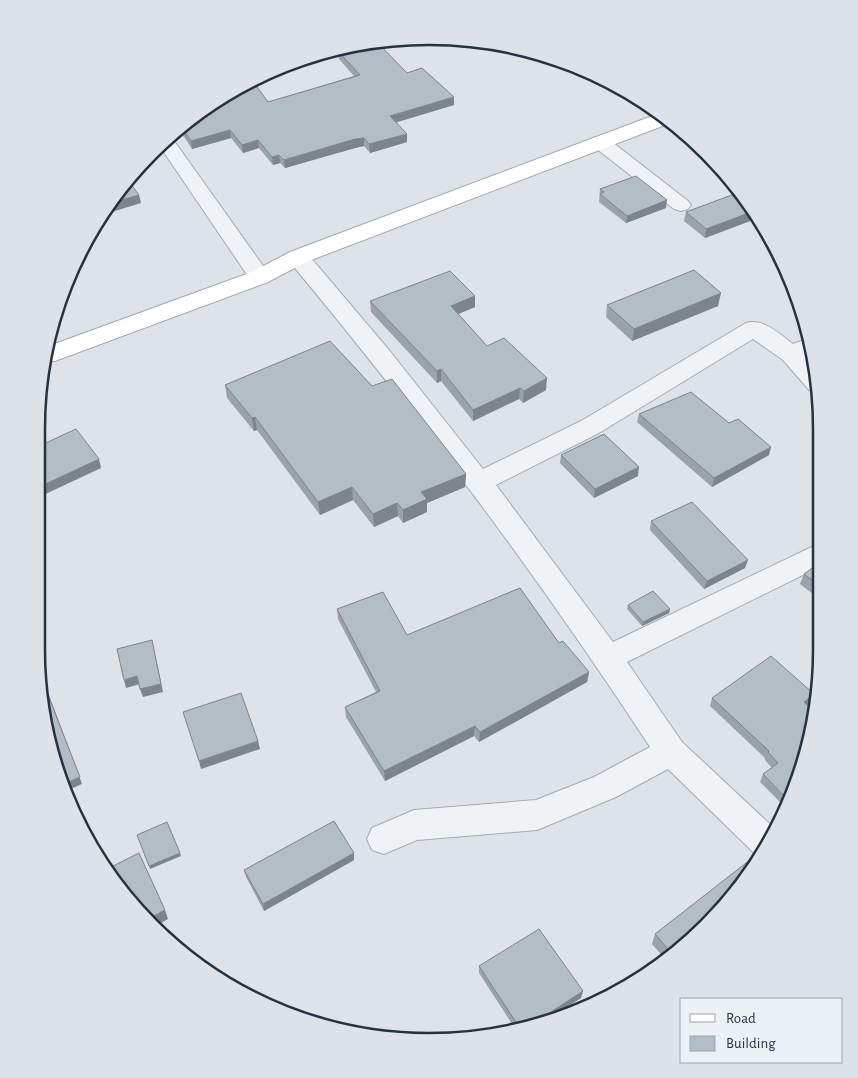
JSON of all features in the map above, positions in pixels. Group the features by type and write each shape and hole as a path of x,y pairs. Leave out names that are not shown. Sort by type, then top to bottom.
{"main road":[{"path":"52,353 260,277 298,257 658,120"}],"street":[{"path":"600,142 682,205"},
{"path":"169,146 260,277"},
{"path":"298,257 381,356 479,482 608,658 671,752 763,840"},
{"path":"479,482 590,427 754,328 801,350 807,363"},
{"path":"608,658 813,557"},
{"path":"384,839 414,825 537,815 604,787 671,752"}],"building":[{"path":"383,48 407,73 422,68 454,97 390,116 407,134 369,144 364,138 355,139 284,160 279,155 272,157 258,140 242,145 230,130 191,141 185,132 237,96 257,86 268,102 360,75 342,55"},
{"path":"636,176 667,200 627,216 600,194 604,192 600,189"},
{"path":"132,186 139,195 121,200"},
{"path":"734,194 747,214 706,229 686,212"},
{"path":"694,270 721,293 634,329 607,305"},
{"path":"450,271 475,296 451,306 487,346 504,338 547,378 524,391 520,388 473,410 441,369 437,371 370,301"},
{"path":"330,341 372,386 392,379 466,474 421,492 427,499 403,510 397,503 373,514 352,487 318,502 255,417 252,418 225,385"},
{"path":"691,392 729,423 738,419 771,447 714,478 639,414"},
{"path":"76,429 99,459 45,484 45,443"},
{"path":"604,434 639,467 595,489 561,455"},
{"path":"692,502 748,560 707,581 651,521"},
{"path":"813,568 813,581 804,574"},
{"path":"520,588 559,643 563,641 589,672 480,732 475,726 384,771 345,707 380,691 337,609 383,592 407,635"},
{"path":"653,591 670,609 643,622 628,605"},
{"path":"152,640 161,684 140,689 137,676 124,680 117,649"},
{"path":"771,656 811,691 810,697 804,702 809,707 800,748 793,772 783,795 763,774 778,763 769,751 712,698"},
{"path":"241,693 258,741 199,761 183,712"},
{"path":"48,694 80,777 69,782 52,724"},
{"path":"334,821 354,853 263,904 244,870"},
{"path":"167,822 180,853 149,866 137,835"},
{"path":"139,853 165,910 153,916 124,883 113,866"},
{"path":"749,861 734,883 701,921 668,950 655,934"},
{"path":"539,929 583,991 547,1014 516,1023 479,966"}]}
